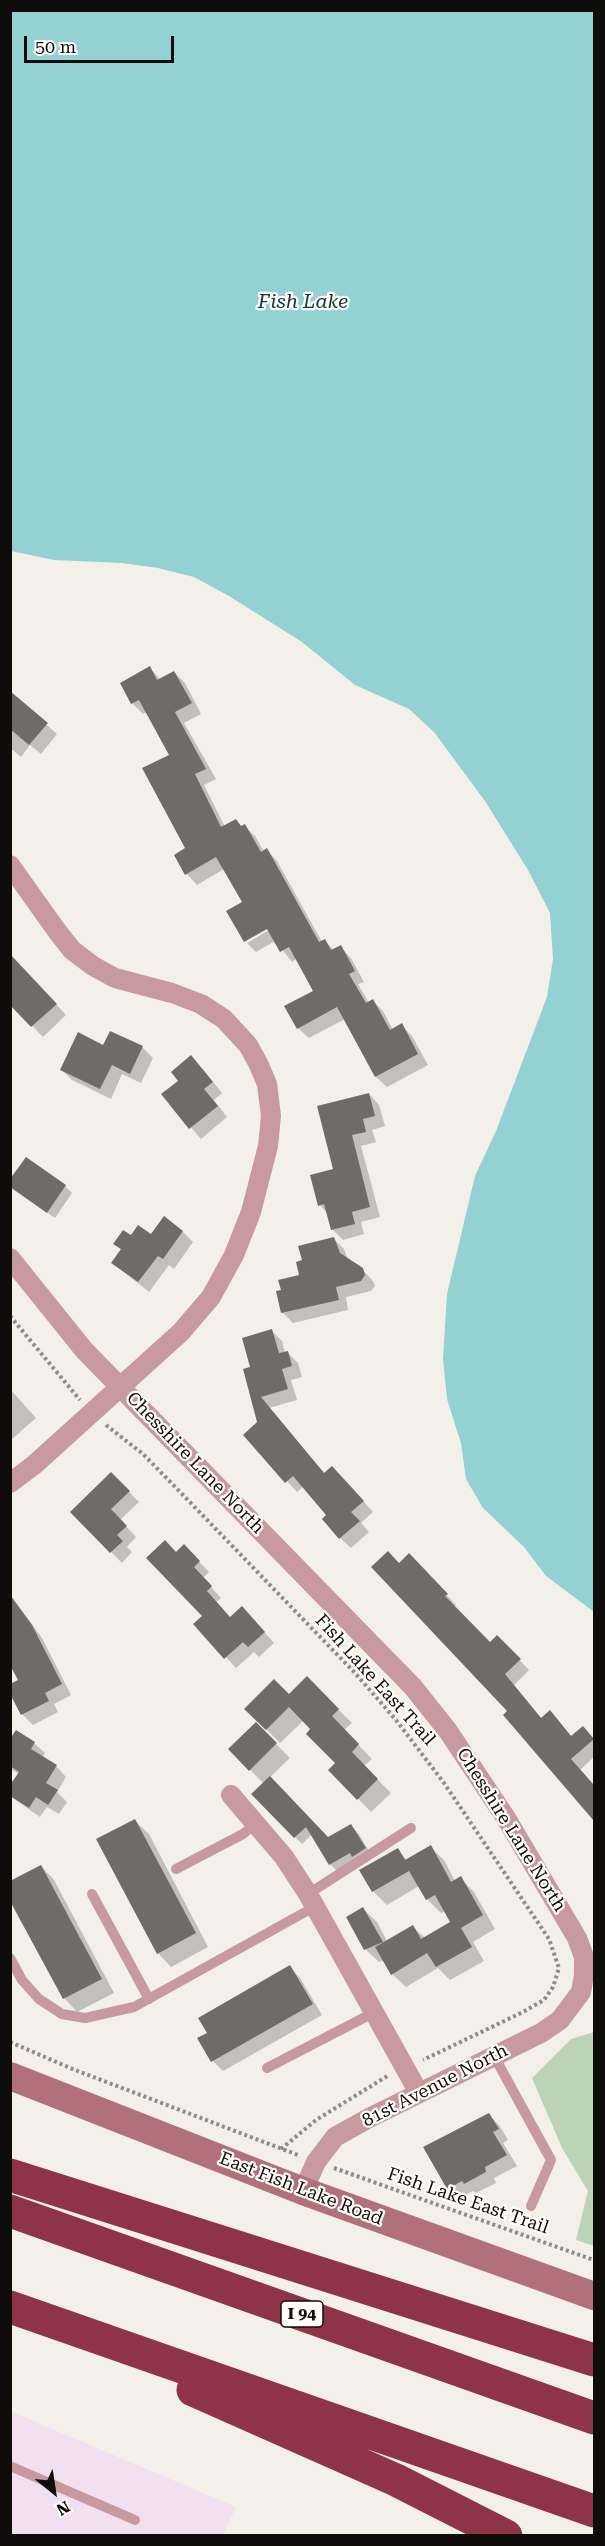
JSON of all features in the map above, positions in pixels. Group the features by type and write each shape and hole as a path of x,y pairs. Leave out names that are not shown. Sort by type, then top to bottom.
{"highway":[{"path":"10,2175 594,2360"},
{"name":"I 94","path":"10,2211 594,2418"},
{"path":"327,2276 381,2307 594,2383"},
{"path":"10,2308 594,2511"},
{"path":"10,2308 396,2480 507,2535"}],"street":[{"name":"Chesshire Lane North","path":"10,865 72,950 93,966 115,978 201,1004 224,1019 248,1045 267,1084 271,1116 268,1146 251,1212 234,1255 211,1297 181,1332 120,1387 413,1687 448,1731 506,1818 577,1938 584,1957 581,1992"},
{"path":"10,1258 58,1320 120,1387 34,1466 10,1483"},
{"path":"231,1795 284,1857 312,1900 419,2093"},
{"name":"81st Avenue North","path":"303,2191 316,2162 335,2137 541,2033 560,2020 581,1992"},
{"name":"East Fish Lake Road","path":"10,2076 303,2191 594,2295"}],"lane":[{"path":"176,1869 243,1834 256,1823"},
{"path":"10,1958 22,1980 39,1999 62,2014 86,2018 134,2007 312,1900 411,1828"},
{"path":"92,1894 149,2000"},
{"path":"267,2068 375,2012"},
{"path":"494,2056 551,2160 531,2206"},
{"path":"10,2466 135,2520"}],"path":[{"path":"10,1316 82,1402"},
{"name":"Fish Lake East Trail","path":"102,1422 143,1454 355,1673 396,1720 444,1783 549,1939 559,1968 553,1988 544,2000 417,2062"},
{"path":"10,2042 75,2070 298,2155"},
{"path":"281,2149 343,2101 395,2072"},
{"name":"Fish Lake East Trail","path":"333,2168 594,2260"}],"shaded area":[{"path":"10,2411 236,2507 223,2535 11,2535"}],"green space":[{"path":"594,2032 594,2246 576,2240 588,2191 562,2148 532,2078 571,2039"}],"water":[{"name":"Fish Lake","path":"10,11 594,11 594,1612 546,1576 524,1547 483,1508 466,1479 461,1443 447,1399 443,1359 447,1294 475,1176 496,1131 547,997 553,959 550,913 528,870 485,801 434,732 409,709 355,685 302,642 194,577 158,568 122,563 54,560 11,551"}],"building":[{"path":"150,666 157,680 174,671 192,703 175,712 206,769 195,774 221,827 236,819 241,826 245,824 261,852 267,848 319,942 325,939 331,950 341,945 355,971 349,974 366,1003 373,999 390,1030 402,1023 418,1054 375,1077 337,1007 297,1029 284,1006 313,991 289,947 280,952 267,929 244,942 226,911 242,902 216,857 185,875 174,855 185,848 142,768 169,755 139,700 131,704 120,683"},
{"path":"10,691 48,723 29,745 10,729"},
{"path":"10,954 57,1004 31,1027 10,1005"},
{"path":"110,1031 143,1046 130,1074 112,1065 100,1089 60,1070 78,1032 103,1045"},
{"path":"191,1055 213,1082 204,1089 218,1106 189,1129 161,1094 178,1081 171,1072"},
{"path":"369,1093 375,1116 363,1119 366,1132 352,1135 370,1207 352,1212 355,1224 331,1230 324,1204 318,1206 310,1175 333,1169 317,1106"},
{"path":"26,1157 66,1185 47,1213 10,1187 10,1179"},
{"path":"164,1216 183,1231 163,1259 158,1256 138,1282 111,1263 121,1249 113,1244 123,1230 131,1235 138,1225 151,1234"},
{"path":"334,1237 340,1253 363,1268 365,1275 361,1281 336,1287 339,1300 281,1313 276,1291 281,1290 278,1280 299,1275 296,1262 302,1260 298,1246"},
{"path":"272,1329 279,1353 288,1351 292,1366 282,1369 288,1389 261,1397 324,1473 332,1466 364,1501 351,1512 360,1521 339,1539 322,1519 326,1515 293,1476 285,1483 243,1435 257,1422 243,1369 250,1367 242,1338"},
{"path":"111,1472 130,1491 111,1509 127,1526 117,1535 123,1541 110,1553 70,1512"},
{"path":"165,1540 176,1552 184,1544 200,1561 194,1567 212,1586 207,1591 230,1617 242,1606 265,1632 248,1647 243,1642 224,1659 193,1624 202,1616 146,1558"},
{"path":"388,1551 399,1563 409,1553 448,1594 445,1596 490,1642 497,1635 521,1659 505,1674 541,1718 550,1710 571,1736 583,1726 594,1739 571,1759 594,1785 594,1821 503,1715 507,1711 371,1567"},
{"path":"10,1595 32,1625 62,1684 45,1693 49,1701 21,1715 10,1694 10,1684 18,1680 10,1665"},
{"path":"307,1676 339,1709 332,1716 359,1744 352,1752 378,1779 357,1800 328,1770 335,1763 306,1734 310,1729 289,1707 266,1730 244,1709 274,1679 289,1694"},
{"path":"256,1722 277,1743 249,1771 228,1749"},
{"path":"16,1730 35,1742 31,1749 57,1765 46,1783 58,1790 48,1805 36,1797 29,1808 10,1796 10,1785 19,1772 10,1766 10,1739"},
{"path":"270,1776 328,1837 351,1824 366,1848 352,1857 350,1853 329,1865 306,1827 294,1838 251,1794"},
{"path":"135,1819 196,1933 157,1954 96,1839"},
{"path":"431,1845 451,1882 461,1876 483,1915 461,1928 472,1947 436,1967 427,1953 391,1975 375,1947 413,1925 421,1939 450,1922 435,1895 426,1900 409,1871 372,1892 359,1870 398,1848 405,1860"},
{"path":"41,1865 102,1979 63,1999 10,1901 10,1881"},
{"path":"363,1907 383,1942 364,1950 346,1917"},
{"path":"290,1965 313,2004 211,2062 197,2038 207,2033 198,2018"},
{"path":"489,2113 499,2129 493,2132 507,2155 485,2167 486,2172 464,2184 462,2181 447,2189 423,2147"}]}
